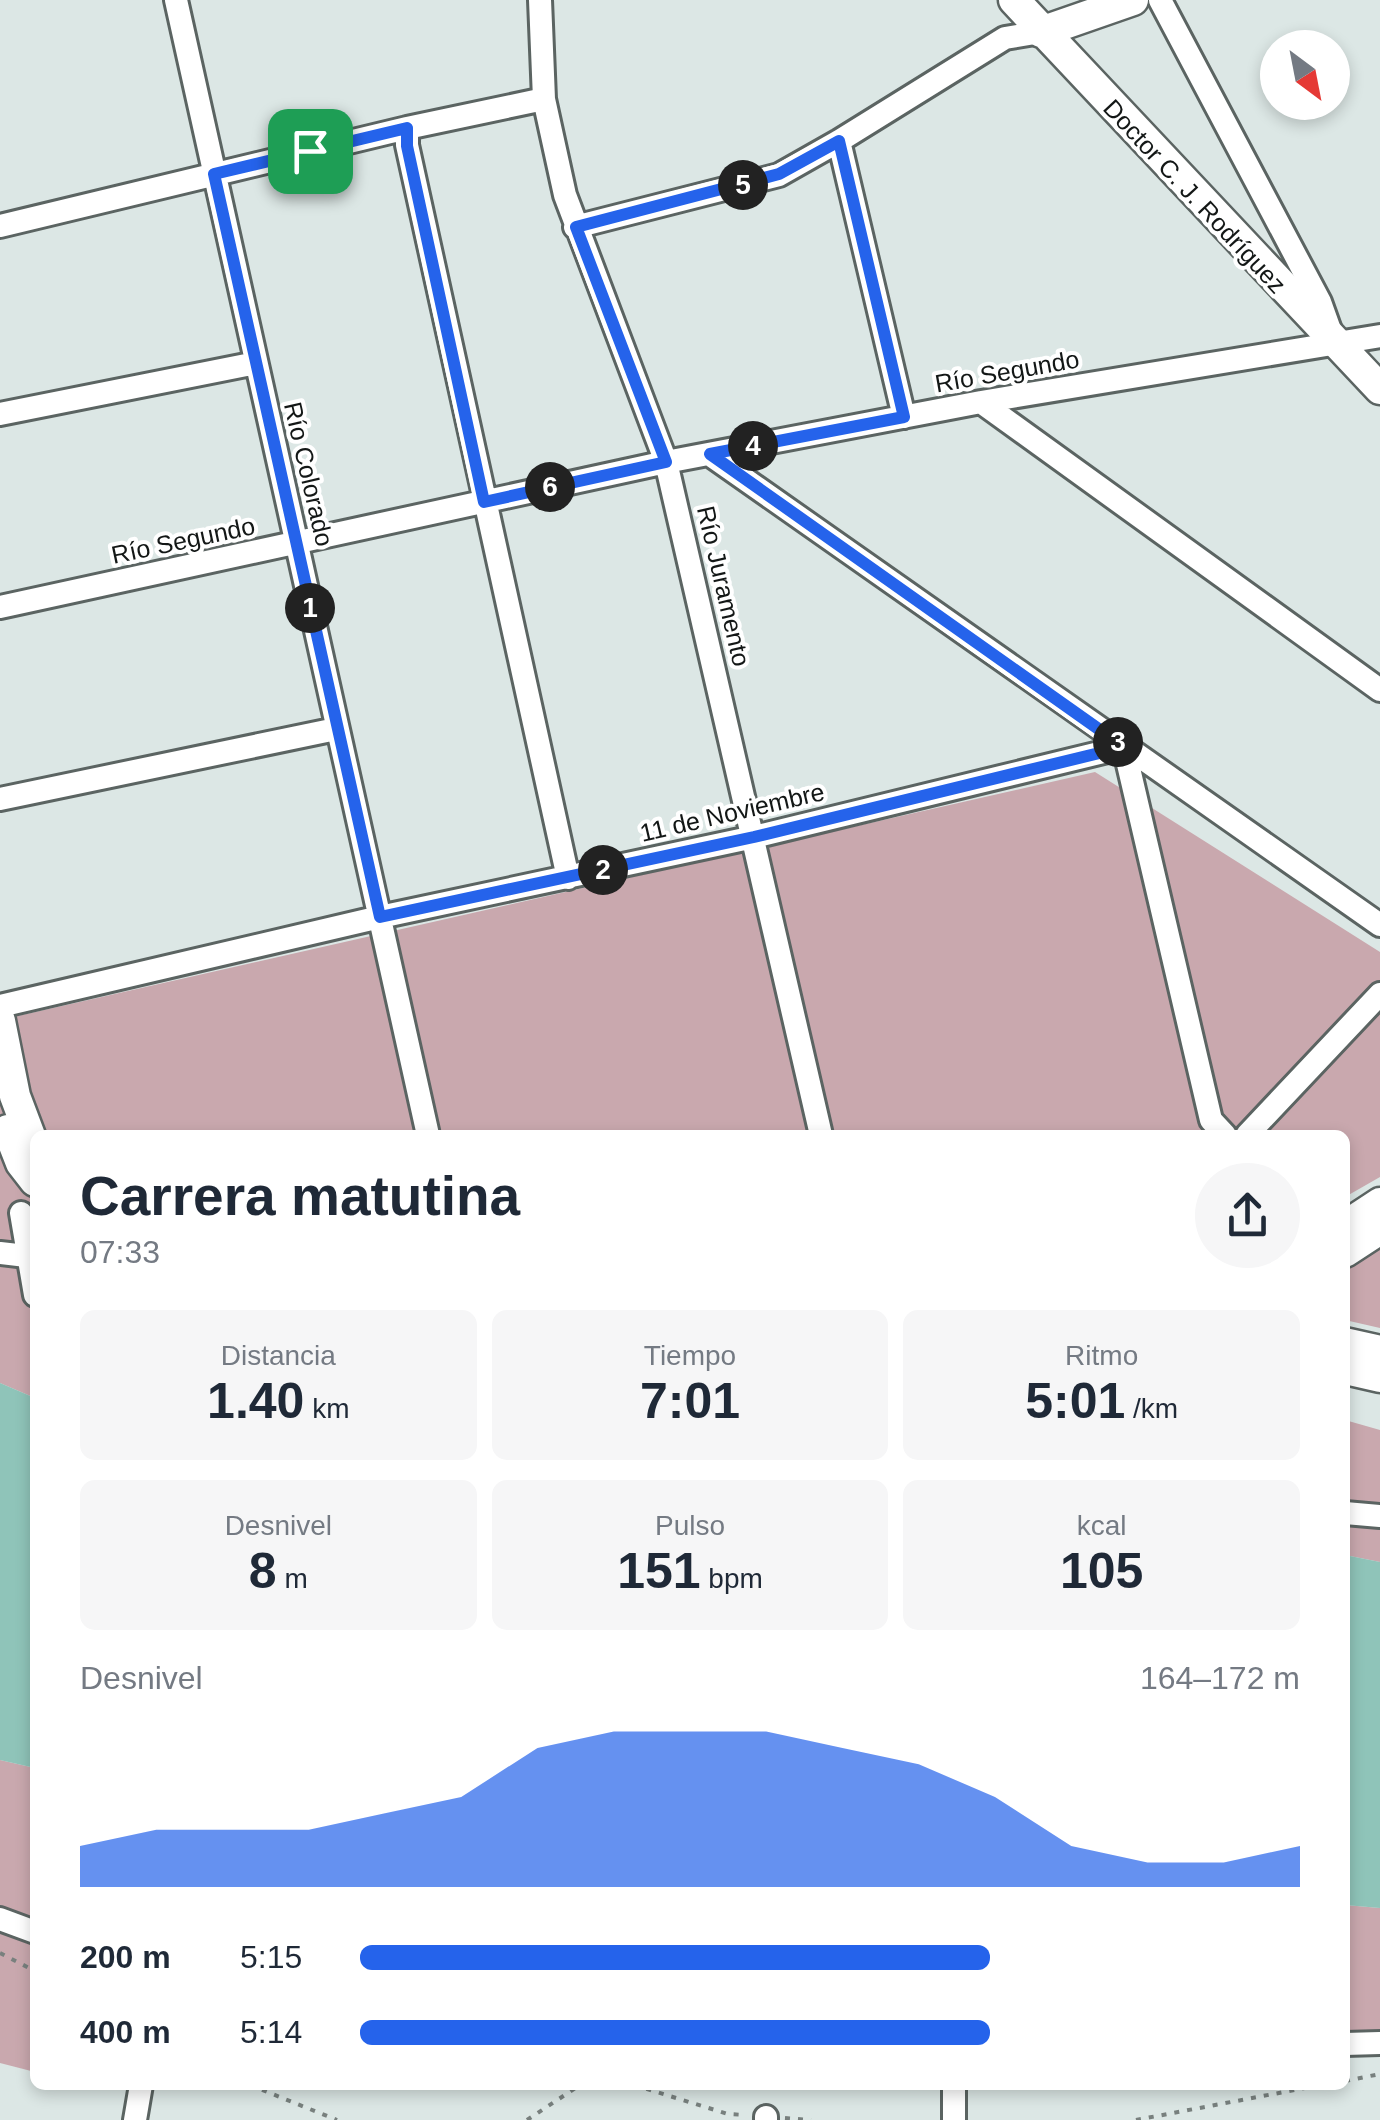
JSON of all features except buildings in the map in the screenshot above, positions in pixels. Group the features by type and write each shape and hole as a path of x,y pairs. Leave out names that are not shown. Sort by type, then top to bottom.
{"main road":[{"name":"Doctor C. J. Rodríguez","path":"1014,0 1380,390"},
{"path":"1041,32 1133,0"},
{"path":"0,1021 15,1096 30,1136"},
{"path":"0,1102 11,1143 30,1173"},
{"path":"1350,1223 1380,1203"},
{"path":"1350,1249 1380,1229"},
{"path":"1350,1344 1380,1351"},
{"path":"1350,1371 1380,1377"}],"street":[{"name":"Río Colorado","path":"176,0 427,1130"},
{"name":"Río Juramento","path":"540,0 544,99 576,227 666,462 820,1130"},
{"path":"1160,0 1320,302 1336,346"},
{"path":"576,227 779,174 1005,38 1041,32"},
{"path":"0,226 544,99"},
{"path":"407,128 407,146 568,878"},
{"path":"839,141 904,417"},
{"name":"Río Segundo","path":"0,607 666,462 981,402 1380,336"},
{"path":"0,414 256,363"},
{"path":"981,402 1380,690"},
{"path":"710,454 1380,925"},
{"path":"0,799 336,729"},
{"path":"1124,747 1211,1120 1220,1130"},
{"name":"11 de Noviembre","path":"0,1006 380,917 754,837 1124,747"},
{"path":"1252,1130 1380,994"},
{"path":"19,1215 30,1247"},
{"path":"0,1253 30,1256"},
{"path":"1350,1513 1380,1516"},
{"path":"0,1919 30,1930"},
{"path":"1350,2044 1380,2043"},
{"path":"135,2120 140,2090"},
{"path":"954,2090 954,2120"}],"path":[{"path":"0,1953 30,1968"},
{"path":"1350,2079 1380,2074"},
{"path":"262,2090 337,2120"},
{"path":"527,2120 572,2090"},
{"path":"650,2090 728,2114 811,2120"},
{"path":"1136,2120 1295,2090"}],"shaded area":[{"path":"1095,772 1380,952 1380,1177 1350,1194 1350,1130 30,1130 30,1396 0,1383 0,1020"},
{"path":"1380,1248 1380,1328 1350,1321 1350,1267"},
{"path":"0,1383 30,1396 30,1767 0,1760"},
{"path":"1350,1421 1380,1430 1380,1562 1350,1556"},
{"path":"1350,1556 1380,1562 1380,1908 1350,1905"},
{"path":"0,1760 30,1767 30,2071 0,2063"},
{"path":"1350,1905 1380,1908 1380,2031 1350,2031"}],"route":[{"path":"407,128 407,146 484,502 666,462 576,227 779,174 839,141 904,417 710,454 1124,747 754,837 380,917 214,174 310,151 407,128"}]}
